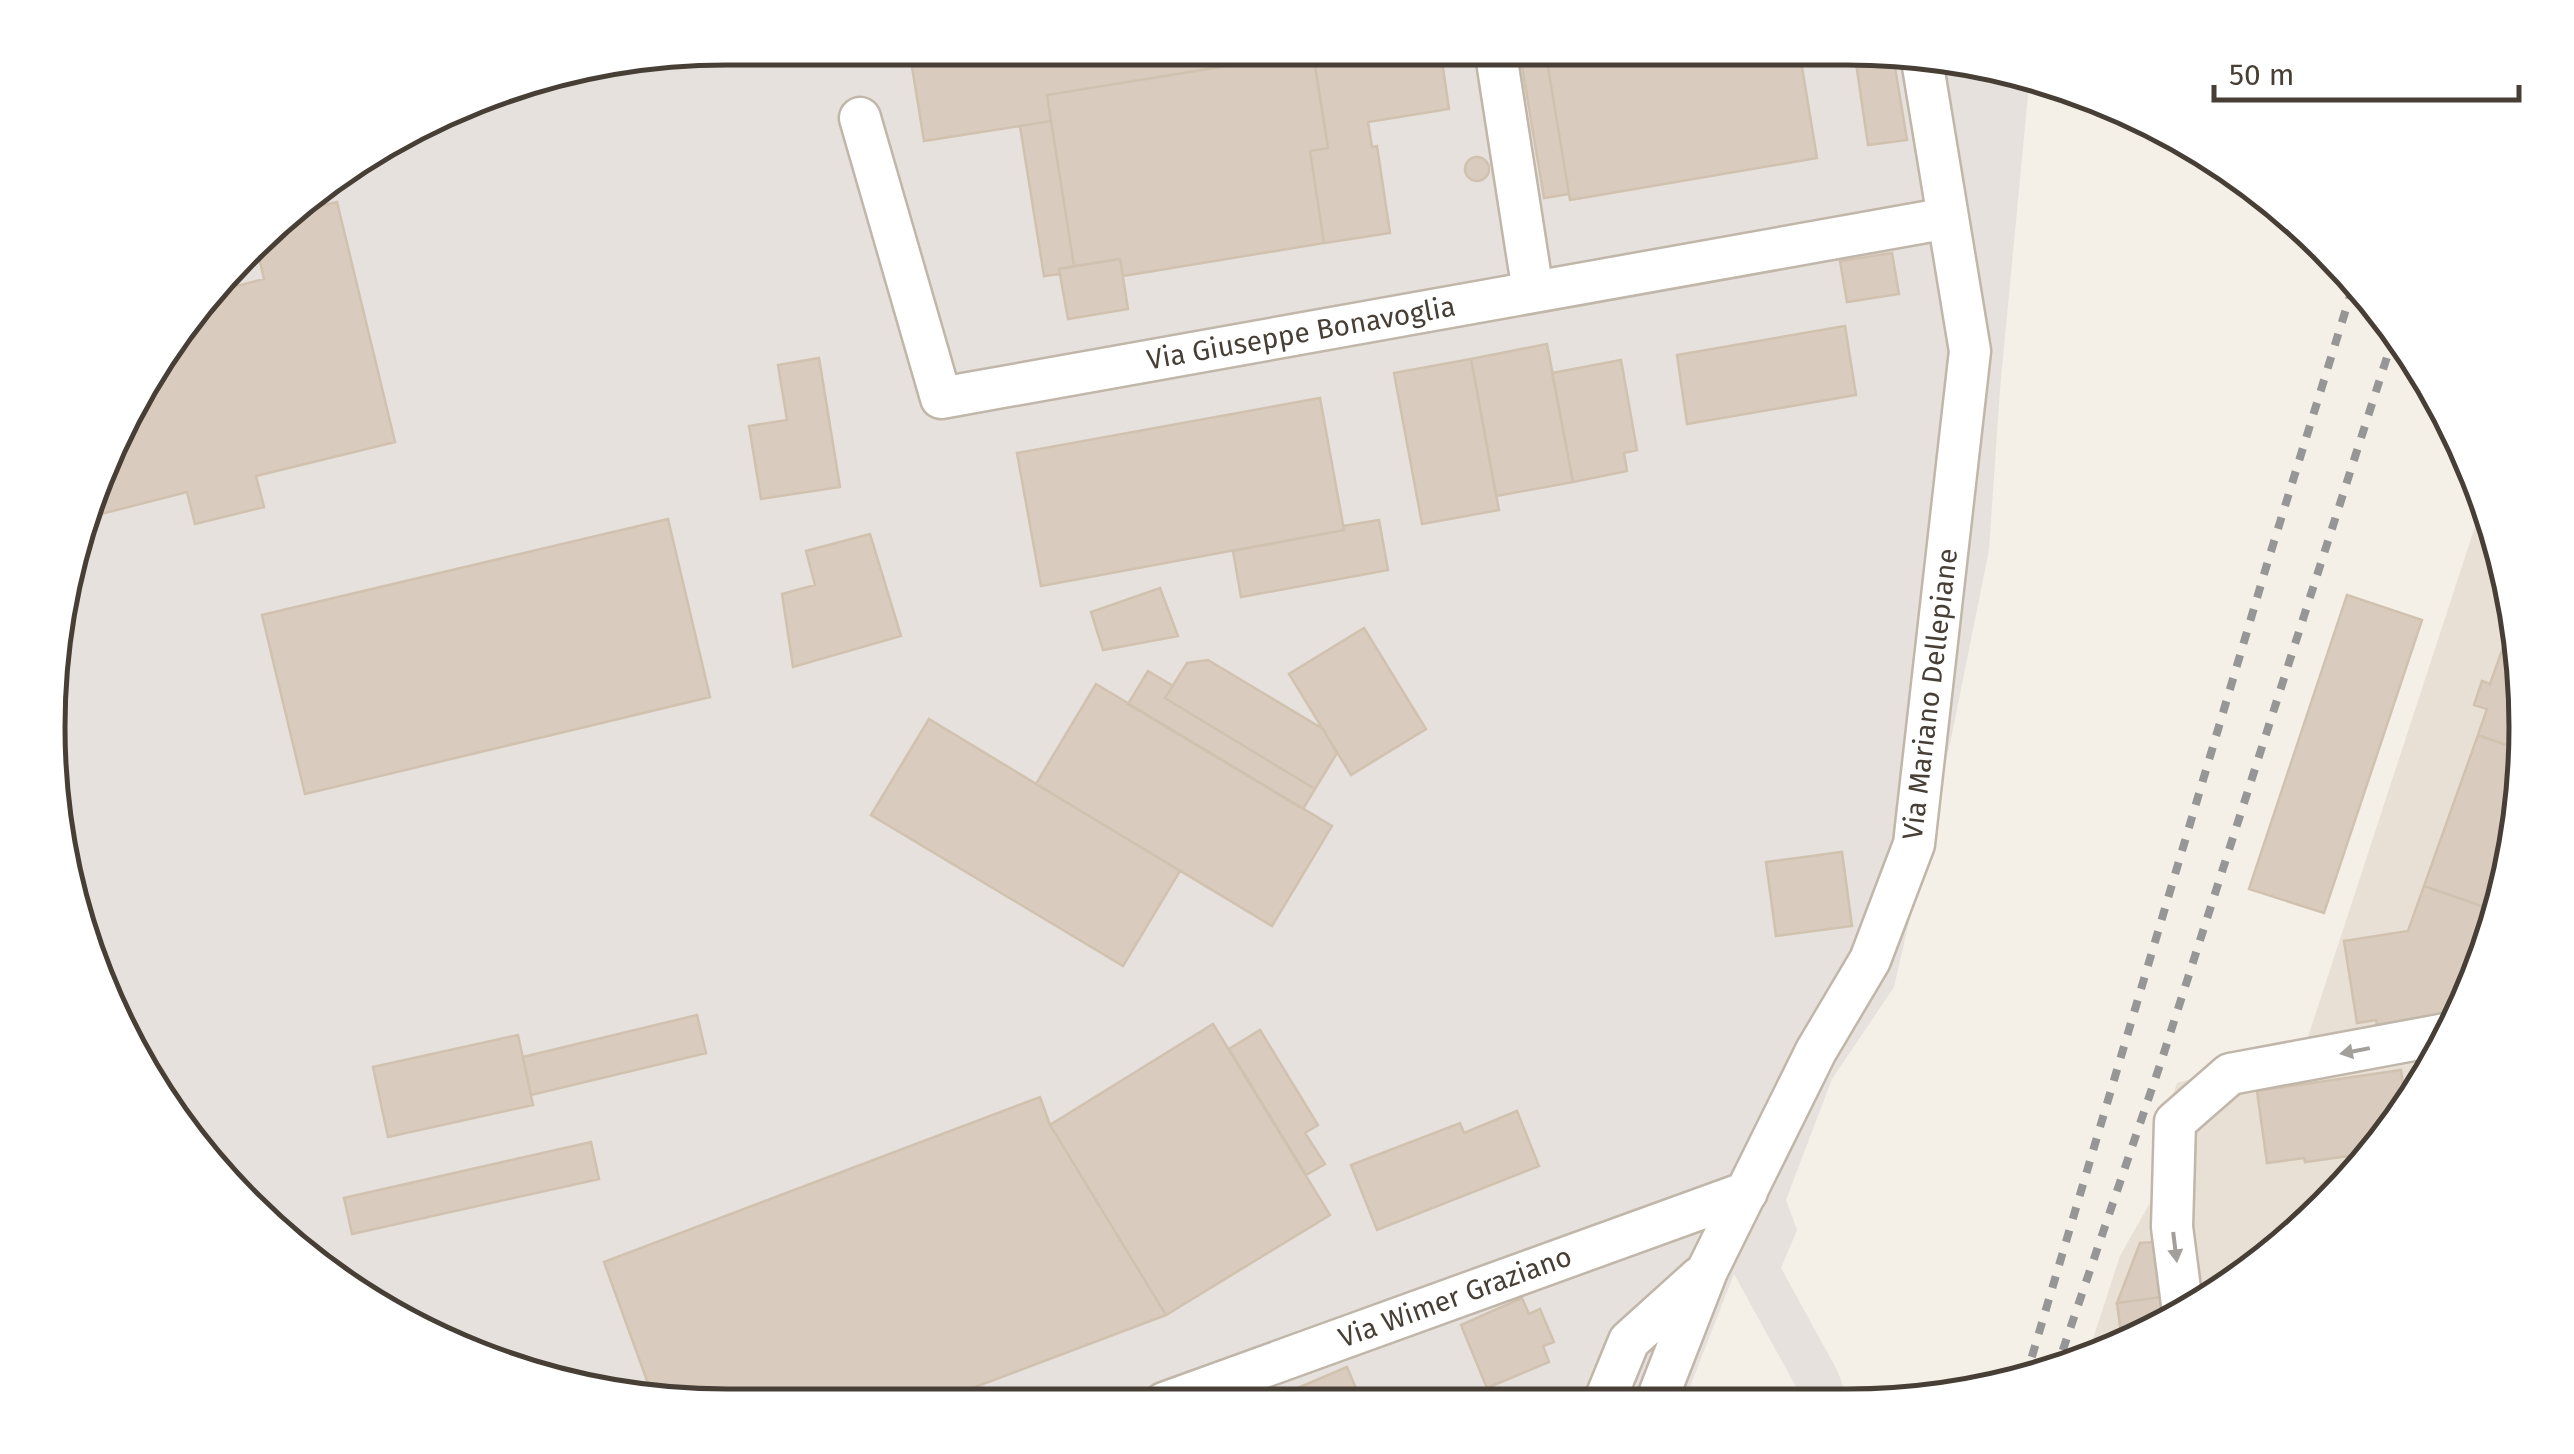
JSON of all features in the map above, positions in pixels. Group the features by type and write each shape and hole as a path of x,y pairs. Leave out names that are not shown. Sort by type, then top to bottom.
{"street":[{"path":"1499,65 1533,292"},
{"name":"Via Mariano Dellepiane","path":"1661,1389 1707,1271 1816,1051 1870,960 1914,844 1970,351 1924,70"},
{"name":"Via Giuseppe Bonavoglia","path":"860,118 942,398 1948,218"},
{"path":"2181,1298 2172,1227 2175,1122 2230,1074 2432,1037"},
{"name":"Via Wimer Graziano","path":"1205,1389 1747,1192"},
{"path":"1609,1389 1629,1341 1707,1271"}],"shaded area":[{"path":"727,65 1847,65 1933,71 2028,91 1989,550 1951,739 1894,987 1832,1079 1786,1200 1797,1230 1781,1268 1844,1389 1797,1389 1734,1274 1689,1389 684,1388 556,1366 514,1354 434,1321 324,1252 229,1163 154,1058 133,1020 100,940 71,813 66,770 66,684 88,556 100,514 133,434 177,359 229,291 324,202 434,133 514,100 598,78 684,66"},
{"path":"2476,522 2503,641 2508,684 2508,770 2486,898 2474,940 2441,1020 2372,1130 2283,1225 2178,1300 2092,1342 2120,1256 2156,1192 2152,1157 2177,1083 2305,1046"}],"building":[{"path":"912,65 1233,65 1047,95 1051,121 924,141"},
{"path":"1233,65 1315,65 1328,148 1310,151 1324,243 1123,276 1120,259 1074,266 1047,95"},
{"path":"1315,65 1443,65 1449,109 1368,122 1372,147 1377,146 1390,233 1324,243 1310,151 1328,148"},
{"path":"1522,65 1548,65 1569,194 1544,198"},
{"path":"1548,65 1802,65 1817,158 1570,200"},
{"path":"1856,65 1895,67 1907,140 1868,145"},
{"path":"1051,121 1074,266 1059,269 1060,274 1044,276 1020,126"},
{"path":"1477,157 1489,169 1477,181 1465,169"},
{"path":"337,202 395,442 256,476 264,507 195,524 187,492 101,514 133,434 177,359 233,287 264,279 259,259 319,206"},
{"path":"1892,253 1899,294 1847,302 1840,261"},
{"path":"1120,259 1128,309 1068,319 1059,269"},
{"path":"1845,326 1856,395 1687,424 1677,355"},
{"path":"1547,344 1573,482 1496,496 1471,359"},
{"path":"819,358 840,487 761,499 749,426 787,420 778,365"},
{"path":"1471,359 1499,510 1422,524 1394,373"},
{"path":"1621,360 1637,450 1624,453 1627,471 1573,482 1552,373"},
{"path":"1320,398 1344,530 1041,586 1017,453"},
{"path":"668,519 710,697 305,794 262,615"},
{"path":"1379,520 1388,570 1241,597 1233,551"},
{"path":"870,534 901,636 793,667 782,594 815,585 806,551"},
{"path":"1160,588 1178,636 1103,650 1091,612"},
{"path":"2347,595 2422,620 2324,913 2249,889"},
{"path":"1364,628 1426,729 1351,775 1289,674"},
{"path":"2504,646 2509,746 2478,735 2487,709 2474,705 2482,681 2490,684"},
{"path":"1208,660 1323,729 1337,753 1315,789 1165,698 1187,663"},
{"path":"1148,671 1173,686 1165,698 1315,789 1303,809 1128,704"},
{"path":"1096,684 1332,826 1272,926 1036,784"},
{"path":"929,719 1180,871 1123,966 871,815"},
{"path":"2478,735 2509,746 2503,813 2484,907 2424,886"},
{"path":"1842,852 1852,926 1776,936 1766,862"},
{"path":"2424,886 2484,907 2444,1014 2377,1025 2376,1020 2357,1023 2344,941 2408,931"},
{"path":"697,1015 706,1053 531,1095 523,1057"},
{"path":"1213,1024 1330,1215 1166,1315 1050,1125"},
{"path":"1260,1030 1318,1125 1305,1133 1325,1164 1306,1175 1229,1049"},
{"path":"518,1035 533,1105 388,1137 373,1067"},
{"path":"2401,1070 2403,1085 2351,1156 2305,1162 2304,1158 2267,1163 2257,1091"},
{"path":"1040,1097 1050,1125 1166,1315 970,1389 684,1388 648,1384 604,1262"},
{"path":"1517,1111 1539,1166 1377,1230 1351,1165 1460,1123 1464,1133"},
{"path":"591,1142 599,1179 352,1234 344,1198"},
{"path":"2154,1242 2162,1297 2117,1303 2140,1243"},
{"path":"2162,1297 2163,1308 2120,1330 2117,1303"},
{"path":"1522,1298 1529,1314 1540,1309 1554,1342 1543,1346 1549,1362 1487,1388 1461,1325"},
{"path":"1347,1367 1356,1389 1295,1389"}],"railway":[{"path":"2030,1363 2350,297"},
{"path":"2062,1353 2161,1062 2390,349"}]}
